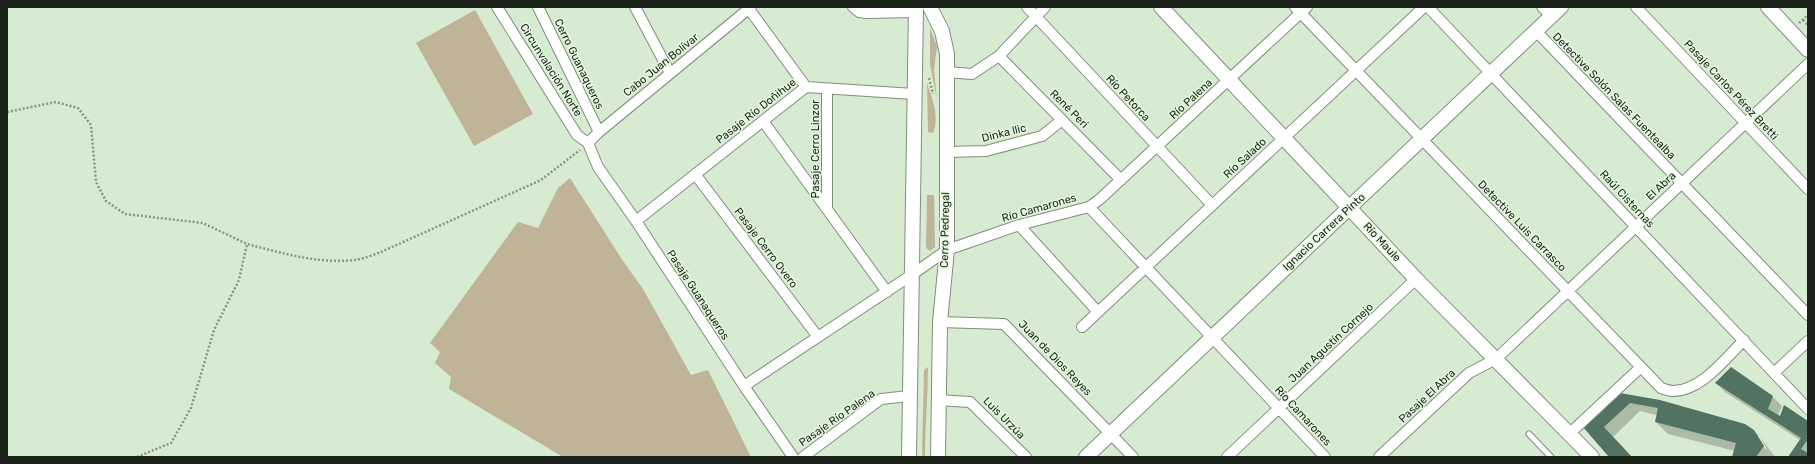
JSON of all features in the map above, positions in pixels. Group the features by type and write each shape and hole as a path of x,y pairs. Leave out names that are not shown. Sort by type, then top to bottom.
{"street":[{"name":"Circunvalación Norte","path":"497,7 577,135 588,143"},
{"name":"Cerro Guanaqueros","path":"538,7 599,132"},
{"path":"635,7 670,73"},
{"path":"854,7 860,12 866,13 916,9 909,457"},
{"name":"Cerro Pedregal","path":"930,7 942,31 947,54 947,250 940,322 938,457"},
{"name":"Río Petorca","path":"1027,7 1157,148 1212,205"},
{"path":"947,72 972,74 999,56 1045,7"},
{"name":"Río Maule","path":"1161,7 1228,81 1350,207 1416,279 1592,457"},
{"name":"Río Salado","path":"1082,327 1424,7"},
{"name":"Raúl Cisternas","path":"1428,7 1808,409"},
{"name":"Pasaje Carlos Pérez Bretti","path":"1636,7 1808,189"},
{"path":"1768,7 1808,50"},
{"name":"Cabo Juan Bolívar","path":"588,143 599,132 670,73 738,11 750,8"},
{"name":"Pasaje Cerro Linzor","path":"750,8 806,87"},
{"name":"Río Palena","path":"1089,207 1157,148 1301,9"},
{"name":"Detective Luis Carrasco","path":"1301,9 1356,71 1661,388 1672,392 1688,387 1711,374 1744,340"},
{"name":"Ignacio Carrera Pinto","path":"1086,457 1536,31 1551,10"},
{"name":"Detective Solón Salas Fuentealba","path":"1536,31 1808,315"},
{"name":"René Peri","path":"999,56 1121,180"},
{"name":"El Abra","path":"1496,359 1808,64"},
{"name":"Pasaje Río Doñihue","path":"636,221 806,87 914,94"},
{"name":"Pasaje Cerro Linzor","path":"826,89 826,209"},
{"name":"Dinka llic","path":"946,152 986,151 1042,136 1062,120"},
{"name":"Pasaje Cerro Linzor","path":"763,121 887,292"},
{"name":"Pasaje Guanaqueros","path":"588,143 598,167 636,221 744,386 793,457"},
{"name":"Pasaje Cerro Overo","path":"695,174 818,337"},
{"name":"Río Camarones","path":"744,386 887,292 947,250 1018,225 1089,207 1325,457"},
{"path":"1018,225 1098,312"},
{"name":"Juan Agustín Cornejo","path":"1227,457 1416,279"},
{"name":"Juan de Dios Reyes","path":"940,322 1004,324 1133,457"},
{"path":"1774,373 1808,341"},
{"name":"Pasaje El Abra","path":"1379,457 1469,373 1496,359"},
{"path":"1569,434 1641,367"},
{"name":"Pasaje Río Palena","path":"803,457 881,399 909,396"},
{"name":"Luis Urzúa","path":"938,400 970,402 1026,457"}],"lane":[{"path":"1530,434 1551,457"}],"path":[{"path":"1803,20 1808,26"},
{"path":"925,81 926,73 933,95"},
{"path":"7,112 56,102 78,108 91,125 96,182 106,201 125,214 203,223 248,244 294,256 315,259 354,260 381,252 541,180 588,143"},
{"path":"137,457 171,443 191,408 214,330 239,280 248,244"}],"shaded area":[{"path":"475,10 533,114 474,146 416,43"},
{"path":"930,28 937,46 934,70 937,100 930,64"},
{"path":"927,83 933,101 936,121 933,133 928,132"},
{"path":"570,178 621,258 643,289 691,375 708,370 751,457 563,457 449,389 451,377 435,363 440,352 430,343 518,222 538,228 558,188"},
{"path":"927,195 934,195 935,247 930,251 926,246"},
{"path":"928,367 925,456 923,457 924,370"}],"building":[{"path":"1731,367 1773,396 1768,409 1780,416 1784,405 1808,421 1808,443 1802,439 1806,442 1801,449 1808,453 1808,457 1788,457 1801,438 1715,383"},
{"path":"1620,393 1660,400 1745,424 1754,430 1764,446 1756,457 1732,457 1736,443 1655,422 1658,408 1630,403 1604,427 1632,457 1609,457 1583,427"}]}
